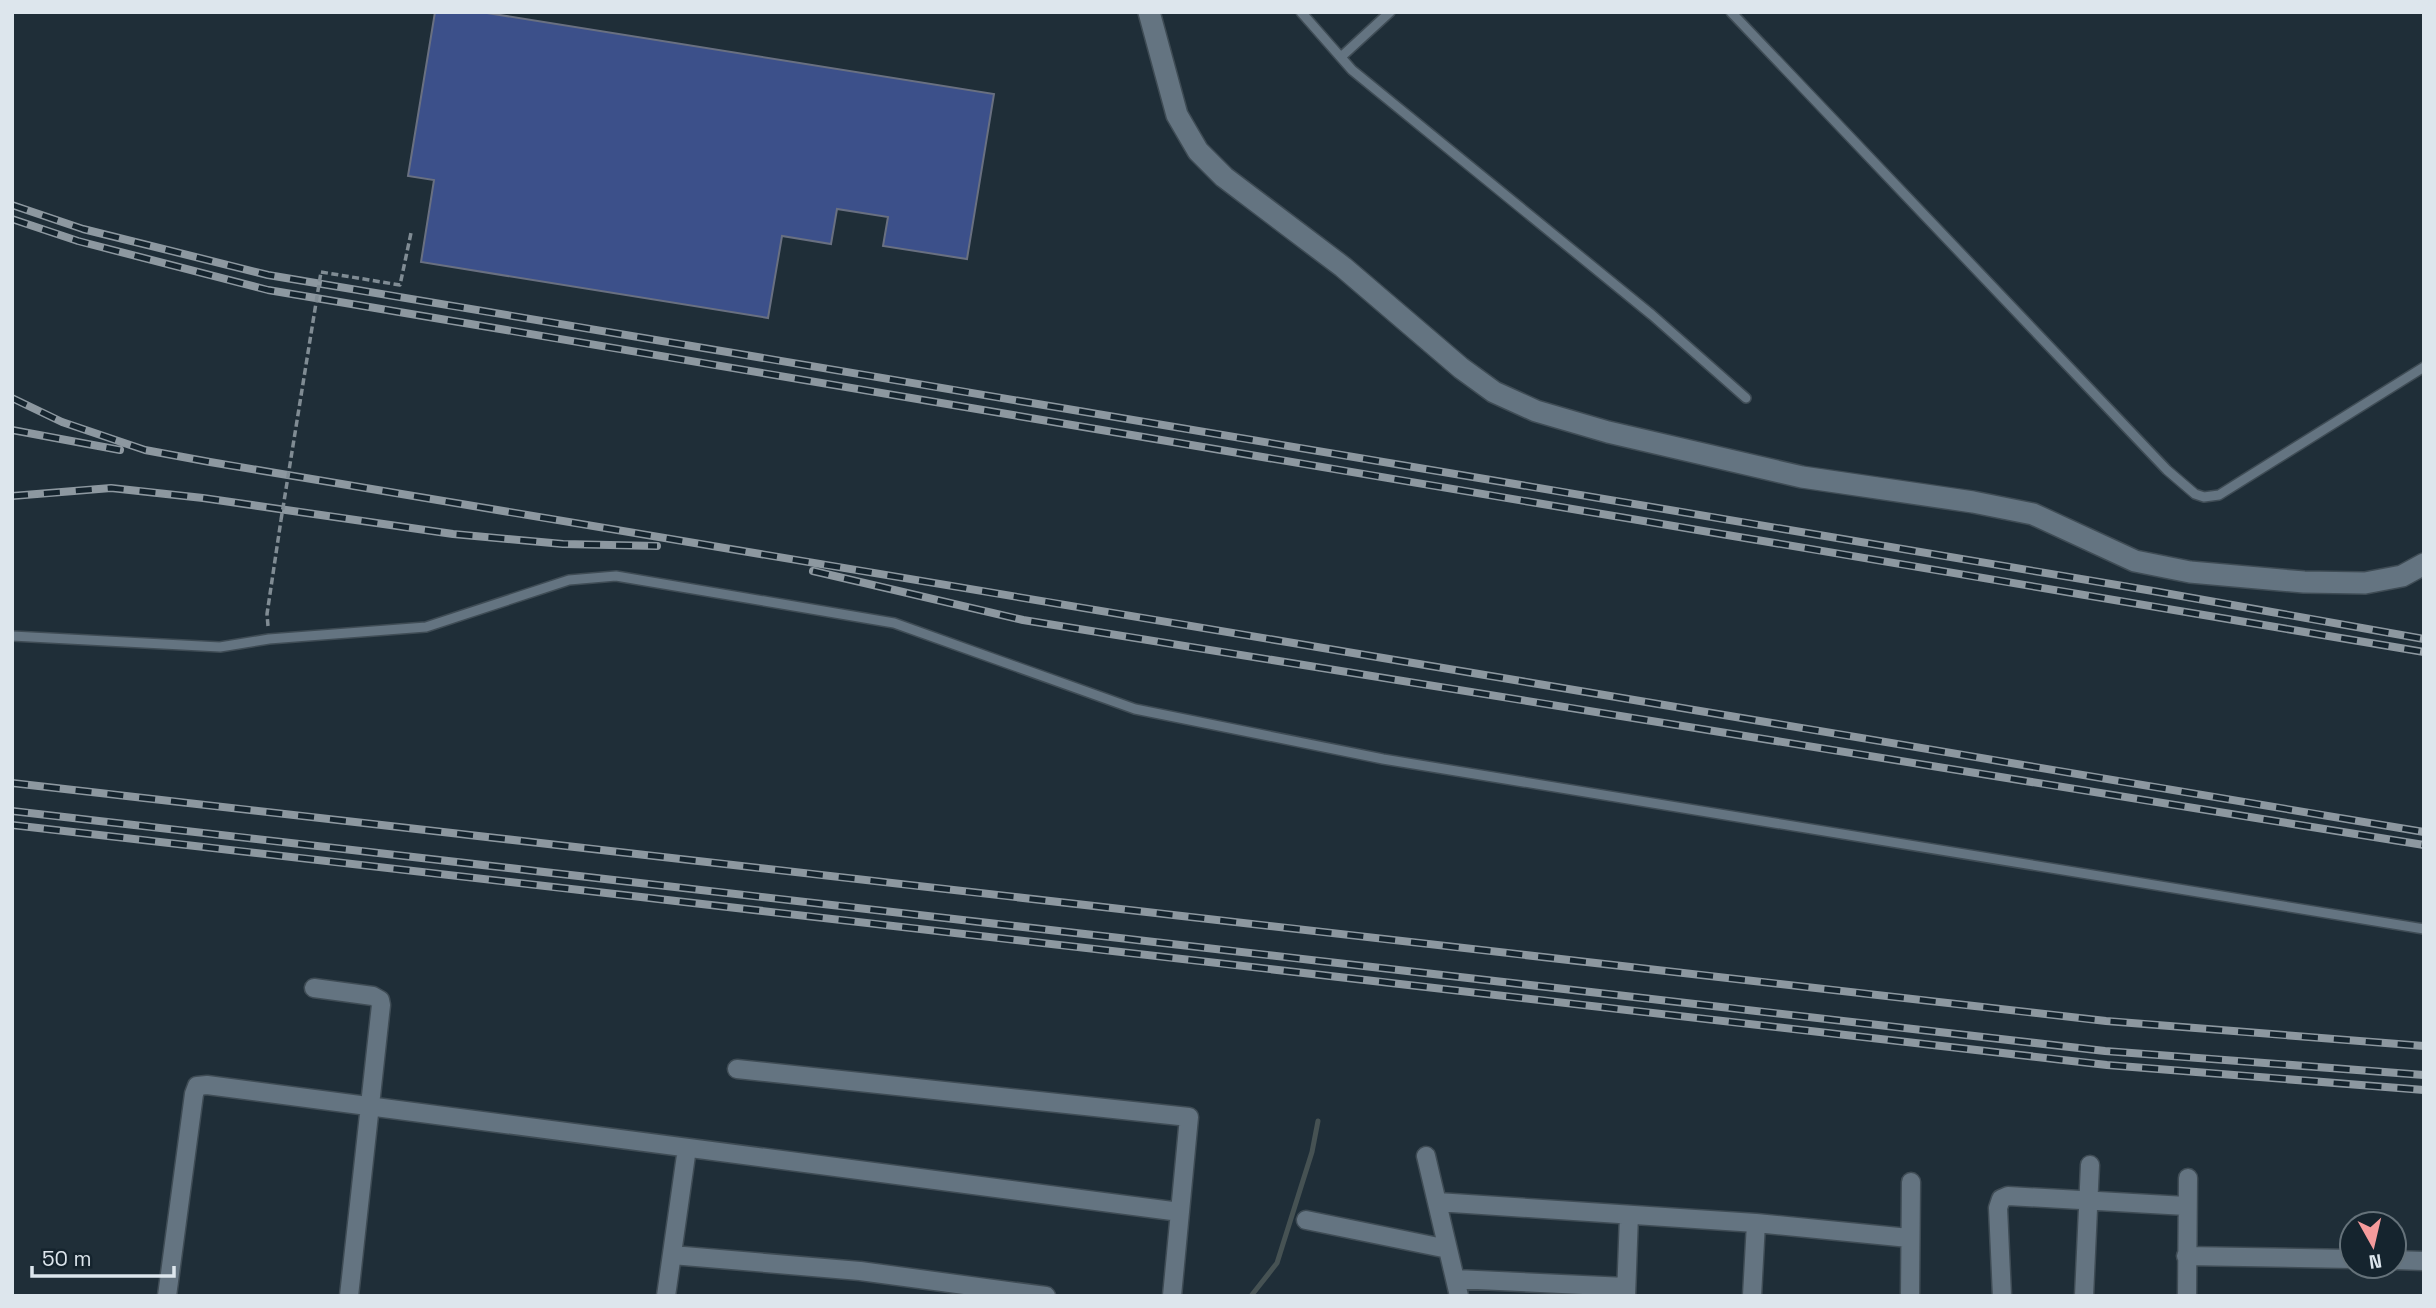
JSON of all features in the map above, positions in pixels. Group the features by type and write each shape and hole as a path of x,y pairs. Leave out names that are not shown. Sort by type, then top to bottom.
{"street":[{"path":"1149,12 1177,115 1198,151 1224,177 1343,267 1461,368 1494,392 1536,411 1608,432 1802,477 1973,502 2033,514 2135,561 2190,572 2304,582 2365,583 2402,576 2424,564"},
{"path":"314,989 373,996 380,1000 349,1296"},
{"path":"737,1069 1189,1117 1172,1296"},
{"path":"167,1296 194,1094 197,1086 207,1085 1180,1212"},
{"path":"666,1296 687,1148"},
{"path":"1426,1156 1445,1203 1448,1249 1461,1283 1626,1292 1629,1215"},
{"path":"2084,1296 2090,1165"},
{"path":"2187,1296 2188,1178"},
{"path":"1910,1296 1911,1182"},
{"path":"2002,1296 1998,1208 2001,1199 2008,1196 2186,1206"},
{"path":"1445,1203 1756,1223 1909,1238"},
{"path":"1306,1220 1448,1249"},
{"path":"1752,1296 1756,1223"},
{"path":"672,1255 860,1271 1036,1295"},
{"path":"2186,1256 2338,1259"}],"lane":[{"path":"1301,12 1352,70 1652,314 1746,398"},
{"path":"1341,57 1390,12"},
{"path":"1731,12 2167,470 2195,494 2212,497 2229,490 2358,406 2424,367"},
{"path":"12,636 220,647 269,639 426,627 569,580 616,576 894,623 1135,709 1383,759 2424,929"}],"path":[{"path":"269,639 267,614 273,568 321,272 400,285 411,233"}],"building":[{"path":"435,12 481,12 994,94 967,259 883,246 888,217 837,209 831,244 782,236 768,318 421,262 434,180 408,176"}],"waterway":[{"path":"1251,1296 1277,1263 1312,1152 1318,1121"}],"railway":[{"path":"12,205 83,229 268,275 2153,591 2424,639"},
{"path":"12,219 78,241 268,290 2424,652"},
{"path":"12,398 62,422 145,450 210,462 2424,832"},
{"path":"12,430 120,450"},
{"path":"12,496 111,488 203,498 453,534 563,544 657,546"},
{"path":"813,571 1023,620 2424,845"},
{"path":"12,783 2106,1021 2424,1046"},
{"path":"12,811 2105,1051 2424,1075"},
{"path":"12,825 2107,1065 2424,1090"}]}
